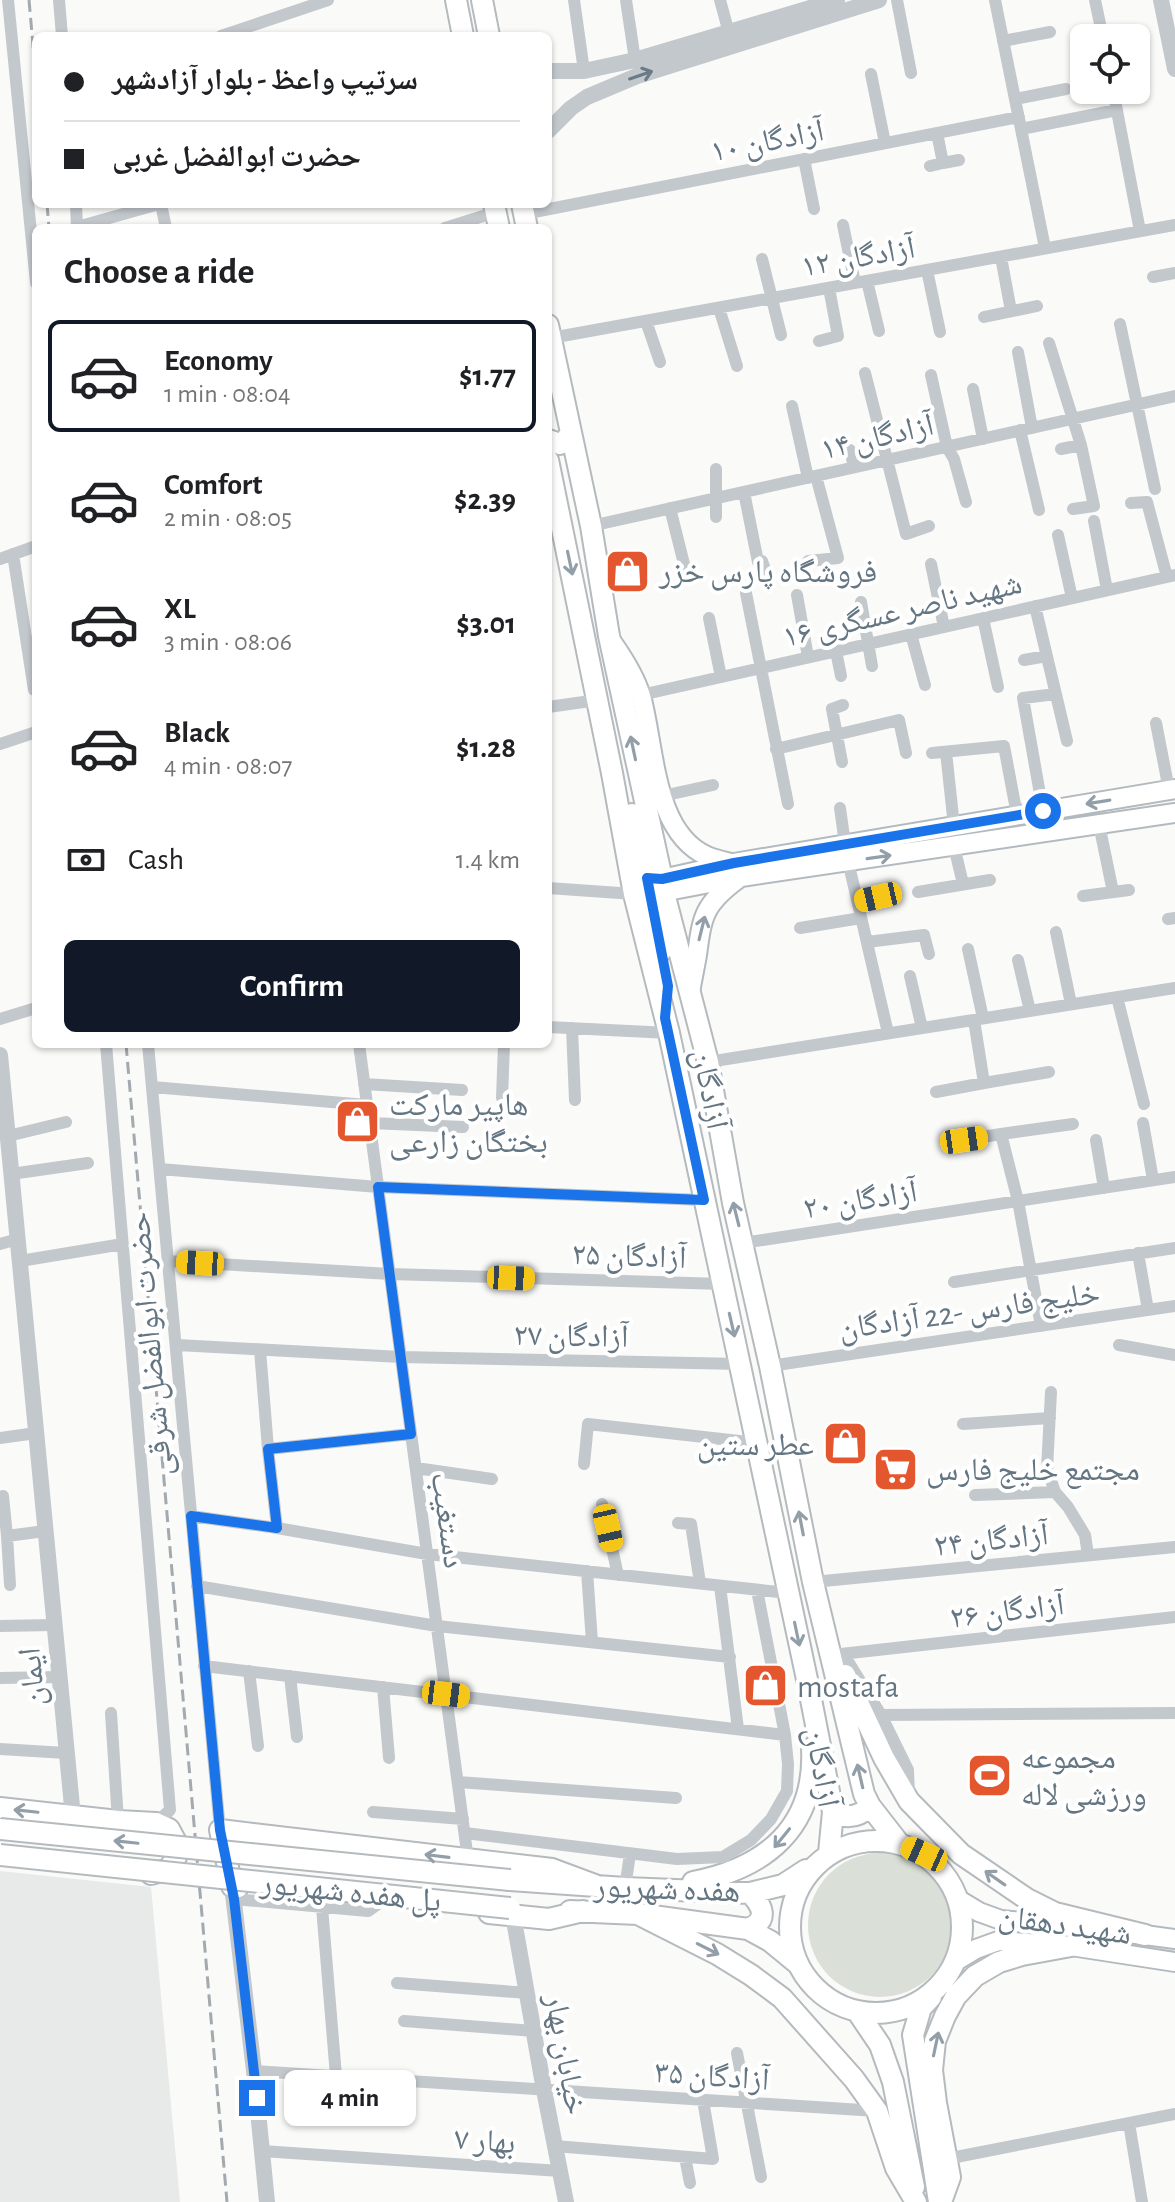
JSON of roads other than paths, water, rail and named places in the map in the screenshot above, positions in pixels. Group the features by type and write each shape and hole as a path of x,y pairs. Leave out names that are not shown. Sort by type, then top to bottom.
{"main road":[{"path":"456,0 462,32"},
{"path":"482,0 488,32"},
{"name":"آزادگان","path":"552,346 591,526 651,888 667,1025 741,1364 833,1812 823,1858"},
{"path":"552,441 560,444 571,433"},
{"path":"553,482 561,474 568,473 576,475 581,481"},
{"name":"آزادگان","path":"552,478 556,532 598,700 612,773 690,993 708,1062 733,1203 770,1366 813,1582 838,1655 864,1794 898,1842"},
{"path":"609,636 641,695 662,796 671,822 680,835 706,856 737,870"},
{"path":"847,853 954,826 1172,790"},
{"path":"651,888 737,870 847,853 954,846 1175,813"},
{"path":"690,993 702,919 737,870"},
{"path":"838,1655 884,1758 909,1801 961,1854 1027,1899 1055,1913 1145,1935"},
{"path":"655,1888 717,1877 766,1855 786,1835 808,1796 811,1777 813,1753 808,1684"},
{"path":"833,1812 853,1816 870,1806"},
{"path":"0,1808 156,1823 169,1829 177,1844 176,1857 169,1869 159,1873 144,1874 0,1858"},
{"name":"پل هفده شهریور","path":"0,1829 510,1880"},
{"path":"512,1912 382,1901 322,1901 233,1892 220,1830 552,1869 595,1885"},
{"path":"940,2202 913,2035 921,2008 943,1983 956,1961 963,1931 959,1900 945,1874 924,1854 898,1842 874,1840 851,1843 823,1858 805,1876 795,1895 790,1917 790,1939 798,1964 812,1985 832,2001 857,2011 880,2013 904,2009 925,1999 943,1983"},
{"name":"پل هفده شهریور","path":"0,1858 512,1912"},
{"name":"هفده شهریور","path":"510,1880 750,1893 783,1885 823,1858"},
{"path":"748,1929 755,1927 763,1910 750,1893"},
{"name":"شهید دهقان","path":"959,1900 1001,1920 1175,1939"},
{"name":"هفده شهریور","path":"512,1912 638,1914 748,1929 770,1941 798,1964"},
{"path":"638,1914 717,1954 782,1998 854,2079 877,2111 896,2168 916,2202"},
{"path":"998,1941 990,1931 994,1923 1001,1920"},
{"name":"شهید دهقان","path":"956,1961 998,1941 1071,1946 1175,1962"},
{"path":"940,2202 948,2168 932,2070 935,2041 945,2016 956,1996 975,1976 999,1962 1071,1946"},
{"path":"857,2011 880,2045 893,2082 916,2202"},
{"path":"880,2045 897,2034 913,2035"}],"street":[{"path":"8,0 32,243"},
{"path":"59,0 62,32"},
{"path":"233,32 328,0"},
{"path":"574,0 584,71"},
{"path":"626,0 635,60"},
{"path":"720,0 729,33"},
{"path":"552,71 584,71 635,60 837,0"},
{"path":"552,127 587,97 637,76 879,0"},
{"path":"897,0 911,73"},
{"path":"995,0 1045,248"},
{"path":"1095,0 1100,24"},
{"path":"1161,0 1171,31 1175,69"},
{"path":"1003,41 1050,32"},
{"path":"0,75 15,71"},
{"path":"871,74 885,143"},
{"path":"1015,99 1066,89"},
{"path":"1116,104 1140,231"},
{"path":"552,108 571,108"},
{"name":"۱۰ آزادگان","path":"525,215 937,133 1117,110"},
{"path":"937,133 937,164 959,160"},
{"path":"804,159 814,209"},
{"path":"91,224 146,208"},
{"path":"461,224 497,215"},
{"path":"843,225 879,331"},
{"name":"۱۲ آزادگان","path":"552,332 646,321 1175,225"},
{"path":"1001,257 1011,311"},
{"path":"762,259 781,335"},
{"path":"927,270 940,332"},
{"path":"1153,277 1175,273"},
{"path":"819,341 841,336 829,288"},
{"path":"984,317 1037,306"},
{"path":"719,308 737,366"},
{"path":"646,321 660,362"},
{"path":"1120,324 1155,489"},
{"path":"1049,343 1081,445 1094,506 1073,509"},
{"path":"1018,352 1039,510"},
{"path":"865,373 906,534 929,526"},
{"path":"931,375 947,447 954,459 966,502"},
{"path":"973,389 983,439"},
{"name":"۱۴ آزادگان","path":"591,526 1175,396"},
{"path":"792,406 838,558 808,561"},
{"path":"1061,449 1081,445"},
{"path":"850,450 854,467"},
{"path":"716,469 716,517"},
{"path":"744,492 758,562 762,561 766,572"},
{"path":"1131,503 1147,502 1171,576"},
{"path":"670,508 687,576"},
{"path":"1094,521 1107,590"},
{"path":"1058,535 1072,598"},
{"path":"0,559 32,547"},
{"path":"13,554 32,677"},
{"path":"931,564 944,627"},
{"name":"۱۶ شهید ناصر عسگری","path":"641,695 1171,576"},
{"path":"746,593 788,804"},
{"path":"797,595 808,657"},
{"path":"861,602 872,666"},
{"path":"1035,606 1067,741"},
{"path":"709,618 721,677"},
{"path":"983,618 998,687"},
{"path":"911,634 925,685"},
{"path":"836,651 841,676"},
{"path":"1024,660 1047,656"},
{"path":"1043,811 1023,698 1056,694"},
{"path":"552,706 598,700"},
{"path":"842,762 832,709 843,705"},
{"path":"776,749 899,720 906,753"},
{"path":"1156,723 1172,790"},
{"path":"0,744 32,733"},
{"path":"954,826 939,752 1004,746 1017,815"},
{"path":"662,796 713,785"},
{"path":"840,808 847,853 888,1033"},
{"path":"1099,824 1113,892"},
{"path":"954,846 963,884"},
{"path":"918,892 990,880"},
{"path":"552,888 651,888"},
{"path":"1083,896 1129,890"},
{"path":"858,902 878,897"},
{"path":"800,930 861,918"},
{"path":"1056,932 1071,1004"},
{"path":"867,942 924,935 929,954"},
{"path":"968,949 979,1019 984,1083"},
{"path":"1018,960 1030,1011"},
{"path":"910,976 922,1028"},
{"path":"708,1062 1175,988"},
{"path":"1117,997 1144,1104"},
{"path":"0,1019 32,1009"},
{"path":"552,1027 667,1025"},
{"path":"572,1028 575,1100"},
{"path":"106,1048 170,1810 156,1823"},
{"name":"حضرت ابوالفضل شرقی","path":"148,1048 220,1830"},
{"name":"دستغیب","path":"360,1048 468,1860"},
{"path":"502,1098 504,1048"},
{"name":"ایمان","path":"0,1055 73,1817"},
{"path":"936,1092 1049,1072"},
{"path":"364,1084 462,1090"},
{"path":"152,1087 367,1105"},
{"path":"8,1136 66,1122"},
{"path":"370,1123 463,1127"},
{"path":"1143,1123 1153,1180"},
{"path":"964,1140 1073,1124"},
{"path":"1001,1134 1018,1201 1041,1326"},
{"path":"1096,1140 1104,1188"},
{"path":"11,1174 88,1163"},
{"path":"160,1169 378,1187 704,1200"},
{"name":"۲۰ آزادگان","path":"743,1243 1175,1177"},
{"path":"0,1244 18,1239"},
{"path":"20,1261 123,1244"},
{"path":"954,1282 1175,1248"},
{"path":"1138,1253 1148,1310"},
{"name":"۲۵ آزادگان","path":"168,1261 390,1274 722,1284"},
{"name":"خلیج فارس -22 آزادگان","path":"770,1366 1175,1306"},
{"name":"۲۷ آزادگان","path":"177,1345 401,1357 741,1364"},
{"path":"1119,1345 1175,1355"},
{"path":"260,1350 277,1528"},
{"path":"1051,1392 1047,1469 1055,1492 1085,1535 1088,1555"},
{"path":"963,1424 1050,1418"},
{"path":"584,1464 588,1424 757,1443"},
{"path":"0,1438 36,1433"},
{"path":"268,1449 411,1434"},
{"path":"416,1468 492,1479"},
{"path":"975,1495 1055,1492"},
{"path":"3,1496 10,1585"},
{"path":"602,1504 618,1575"},
{"path":"191,1516 427,1554 788,1593"},
{"path":"678,1523 691,1524 700,1583"},
{"path":"7,1536 45,1531"},
{"name":"۲۴ آزادگان","path":"813,1582 1175,1547"},
{"path":"587,1571 592,1642"},
{"path":"197,1586 437,1626 730,1657"},
{"path":"720,1586 738,1729"},
{"path":"465,1833 677,1859 723,1857 751,1840 771,1819 787,1791 788,1764 757,1590"},
{"name":"۲۶ آزادگان","path":"838,1655 1175,1617"},
{"path":"0,1626 54,1625"},
{"path":"838,1655 881,1715 908,1770 909,1801"},
{"path":"204,1666 785,1735"},
{"path":"249,1671 258,1746"},
{"path":"290,1676 297,1737"},
{"path":"0,1678 59,1677"},
{"path":"383,1687 389,1758"},
{"path":"111,1713 118,1821"},
{"path":"881,1715 1175,1713"},
{"path":"0,1749 66,1753"},
{"path":"458,1782 676,1798"},
{"path":"373,1812 463,1819"},
{"path":"625,1888 630,1854"},
{"path":"233,1892 267,2202"},
{"path":"322,1901 336,2076"},
{"name":"خیابان بهار","path":"512,1912 566,2202"},
{"path":"397,1983 528,1993"},
{"path":"404,2021 534,2031"},
{"path":"737,2053 761,2177"},
{"name":"آزادگان ۳۵","path":"254,2071 877,2111"},
{"path":"555,2146 713,2159 703,2100"},
{"path":"955,2202 948,2168 1175,2114"},
{"path":"1129,2123 1142,2202"},
{"name":"بهار ۷","path":"262,2151 560,2171"},
{"path":"685,2157 690,2183"}],"railway":[{"path":"29,0 32,34"},
{"path":"47,208 49,224"},
{"path":"126,1048 227,2202"}],"place":[{"name":"فروشگاه پارس خزر","path":"628,571"},
{"name":"هاپیر مارکت بختگان زارعی","path":"358,1122"},
{"name":"عطر ستین","path":"845,1444"},
{"name":"مجتمع خلیج فارس","path":"895,1469"},
{"name":"mostafa","path":"766,1686"},
{"name":"مجموعه ورزشی لاله","path":"990,1775"}]}
